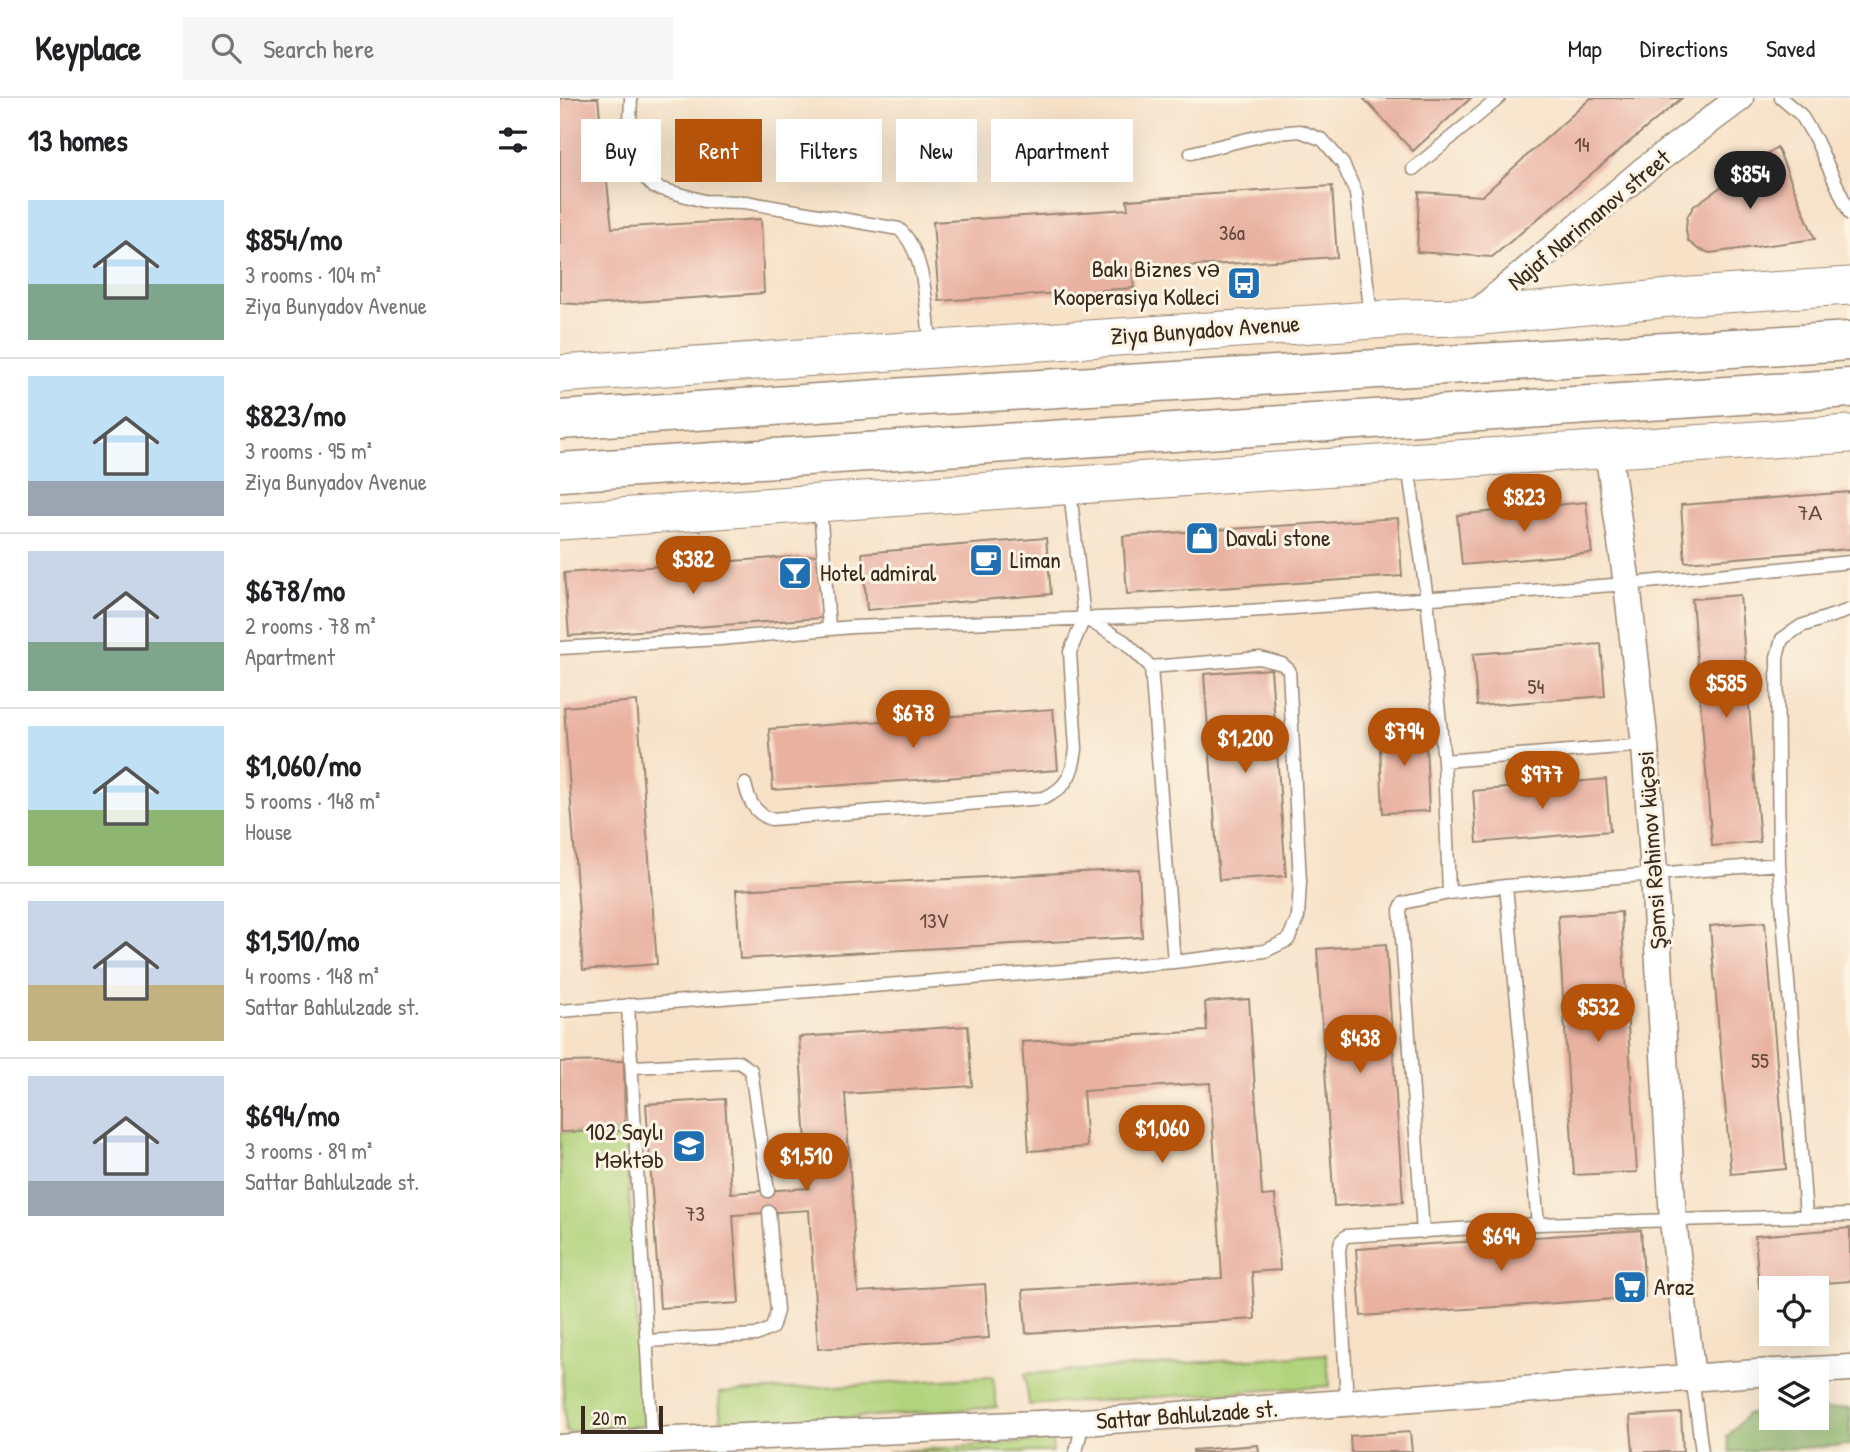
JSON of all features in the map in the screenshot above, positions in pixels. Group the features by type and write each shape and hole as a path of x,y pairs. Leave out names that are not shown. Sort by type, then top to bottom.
{"main road":[{"name":"Ziya Bunyadov Avenue","path":"560,374 1371,320 1472,317 1691,296 1850,286"},
{"name":"Ziya Bunyadov Avenue","path":"560,420 1850,341"},
{"path":"560,472 1850,388"},
{"path":"560,521 1850,434"}],"street":[{"name":"Najaf Narimanov street","path":"1472,317 1644,170 1740,98"},
{"name":"Şəmsi Rəhimov küçəsi","path":"1608,450 1627,584 1645,745 1673,1221 1692,1377"},
{"name":"Sattar Bahlulzade st.","path":"1829,1369 1850,1368"},
{"name":"Sattar Bahlulzade st.","path":"560,1448 605,1448 652,1441 1083,1422 1759,1373"}],"lane":[{"path":"631,98 629,144 639,172 654,187 704,201 745,202 899,229 909,238 920,267 931,348"},
{"path":"1413,169 1499,98"},
{"path":"1781,98 1801,116 1816,140 1850,214"},
{"path":"1191,153 1268,134 1300,131 1323,140 1343,164 1356,193 1371,320"},
{"path":"1408,462 1427,599 1444,761 1449,893"},
{"path":"745,784 753,807 762,816 771,819 1044,798 1057,793 1070,779 1074,763 1076,749 1070,652 1084,618 1069,485"},
{"path":"820,503 829,628"},
{"path":"560,648 720,639 829,628 1183,615 1427,599 1627,584 1850,562"},
{"path":"1806,1216 1779,864 1777,657 1782,639 1801,626 1850,610"},
{"path":"1084,618 1124,641 1151,667 1174,962"},
{"path":"560,1011 1174,962 1265,951 1288,940 1298,917 1300,882 1289,670 1282,664 1260,658 1151,667"},
{"path":"1444,761 1645,745"},
{"path":"1423,1231 1400,910 1403,903 1449,893 1506,886 1779,864"},
{"path":"1506,886 1538,1223"},
{"path":"628,1006 652,1441"},
{"path":"632,1067 740,1062 751,1070 768,1191"},
{"path":"646,1341 756,1335 772,1328 777,1311 769,1212"},
{"path":"1347,1404 1339,1250 1341,1241 1346,1236 1538,1223 1850,1215"},
{"path":"1692,1377 1702,1452"},
{"path":"1076,1452 1083,1422"}],"green space":[{"path":"625,1131 644,1426 566,1432 560,1342 560,1132"},
{"path":"1326,1354 1330,1386 1029,1405 1025,1374"},
{"path":"993,1377 997,1407 721,1427 719,1393"},
{"path":"1850,1408 1850,1445 1730,1452 1727,1437 1747,1414 1759,1413 1759,1430 1829,1430 1829,1409"},
{"path":"1052,1440 1053,1452 888,1452"}],"building":[{"path":"560,98 598,98 600,119 581,119 581,182 607,182 612,228 761,219 764,293 591,305 560,303"},
{"path":"1363,98 1471,98 1413,151"},
{"path":"1591,98 1682,98 1492,257 1417,252 1419,192 1482,196"},
{"path":"1777,147 1815,239 1710,253 1698,249 1688,241 1687,217 1694,206"},
{"path":"1332,186 1337,257 1132,270 1134,288 939,301 933,222 1128,209 1127,200"},
{"path":"1850,492 1850,549 1685,562 1681,505"},
{"path":"1586,502 1592,553 1462,565 1457,515"},
{"path":"1398,518 1402,576 1127,594 1123,536"},
{"path":"1046,538 1051,594 867,610 862,553"},
{"path":"817,555 822,618 569,636 564,573"},
{"path":"1740,595 1760,842 1712,846 1692,599"},
{"path":"1601,644 1605,696 1477,706 1473,654"},
{"path":"1271,669 1286,876 1219,880 1204,674"},
{"path":"637,701 657,964 583,970 564,707"},
{"path":"1053,709 1058,770 773,790 769,729"},
{"path":"1425,722 1429,811 1383,813 1379,725"},
{"path":"1606,779 1610,831 1477,843 1473,791"},
{"path":"1139,869 1142,937 740,959 736,890"},
{"path":"1621,912 1637,1172 1574,1175 1558,916"},
{"path":"1765,922 1786,1169 1731,1174 1710,926"},
{"path":"1386,944 1403,1202 1334,1206 1317,949"},
{"path":"1249,999 1262,1196 1275,1195 1280,1270 1252,1272 1255,1319 1026,1333 1023,1290 1222,1278 1210,1083 1083,1091 1087,1147 1029,1151 1022,1042 1207,1031 1205,1002"},
{"name":"102 Saylı Məktəb","path":"968,1026 972,1086 845,1094 858,1292 985,1284 989,1338 818,1349 809,1210 733,1215 739,1303 660,1308 646,1104 725,1099 731,1193 809,1188 799,1037"},
{"path":"624,1061 625,1131 560,1132 560,1062"},
{"path":"1850,1228 1850,1281 1829,1283 1829,1276 1759,1276 1759,1288 1755,1236"},
{"path":"1641,1230 1645,1297 1361,1316 1356,1249"},
{"path":"1681,1413 1683,1452 1633,1452 1630,1416"},
{"path":"1410,1432 1412,1452 1351,1452 1350,1436"},
{"path":"1258,1445 1259,1452 1193,1452 1193,1450"}],"place":[{"name":"Bakı Biznes və Kooperasiya Kolleci","path":"1244,283"},
{"name":"Davali stone","path":"1202,538"},
{"name":"Liman","path":"986,560"},
{"name":"Hotel admiral","path":"795,573"},
{"name":"102 Saylı Məktəb","path":"689,1146"},
{"name":"Araz","path":"1630,1287"}]}
